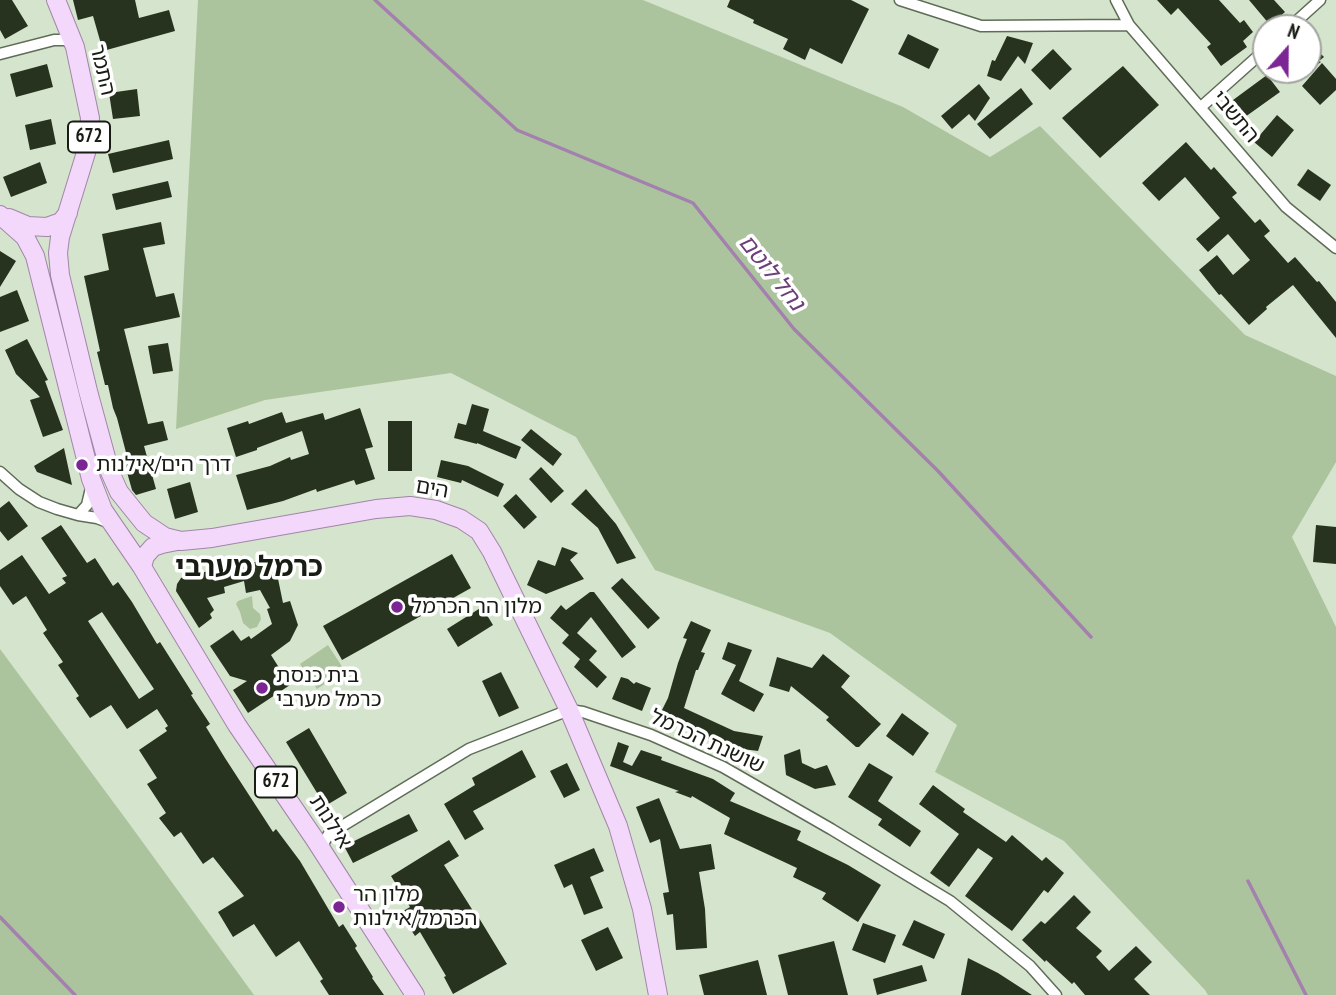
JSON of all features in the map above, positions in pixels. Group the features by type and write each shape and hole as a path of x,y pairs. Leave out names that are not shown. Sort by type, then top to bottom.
{"main road":[{"name":"התמר","path":"55,0 75,47 90,118 88,146 60,237 60,275 110,472 119,492 145,523 164,537 181,541"},
{"path":"0,214 28,226 47,227 61,222 68,213"},
{"name":"672","path":"0,214 25,237 34,256 91,479 103,510 142,567"},
{"name":"הים","path":"142,567 145,556 152,547 162,544 376,509 410,506 436,510 461,519 479,531 492,552 569,710 618,826 642,909 658,995"},
{"name":"אילנות","path":"142,567 237,725 415,995"}],"street":[{"path":"900,0 981,26 1129,25"},
{"name":"התשבי","path":"1116,0 1129,25 1286,207 1336,248"},
{"path":"1304,14 1320,0"},
{"path":"0,54 54,40 66,40 75,47"},
{"path":"1201,107 1252,61"},
{"path":"0,472 39,502 78,515 104,520 117,528"},
{"path":"78,515 90,497 91,479"},
{"path":"323,852 324,842 329,834 469,749 569,710"},
{"name":"שושנת הכרמל","path":"569,710 594,715 651,735 723,766 819,822 950,901 1030,966 1056,995"}],"green space":[{"path":"198,0 643,0 903,107 990,157 1040,126 1245,335 1336,376 1336,462 1292,537 1336,627 1336,995 1208,995 1064,841 935,772 957,725 830,633 655,570 576,437 451,373 265,400 176,429"},
{"path":"252,596 253,608 260,614 261,619 257,627 250,629 243,623 236,604"},
{"path":"328,645 345,671 317,689 300,664"},
{"path":"0,649 128,822 254,995 0,995"}],"building":[{"path":"0,0 12,0 28,26 5,39 0,30"},
{"path":"73,0 135,0 139,18 169,10 175,31 103,51 93,16 78,20"},
{"path":"730,0 851,0 869,9 842,64 810,48 805,60 783,49 788,39 727,7"},
{"path":"1157,0 1219,0 1240,23 1244,20 1252,33 1243,41 1247,47 1221,66 1207,47 1211,44 1178,8 1171,15"},
{"path":"1249,0 1274,0 1285,12 1283,14 1261,14"},
{"path":"908,34 939,49 929,69 898,54"},
{"path":"1007,36 1033,43 1025,64 1018,56 1001,81 987,76 992,60 995,61"},
{"path":"1053,49 1072,69 1050,90 1031,70"},
{"path":"1322,63 1336,79 1336,90 1320,105 1302,86 1322,84"},
{"path":"47,64 53,87 16,97 10,74"},
{"path":"1123,66 1159,105 1100,158 1062,118"},
{"path":"979,84 990,98 975,121 969,114 952,129 941,116"},
{"path":"1255,84 1274,84 1280,92 1245,117 1233,100"},
{"path":"1021,88 1033,104 990,139 977,124"},
{"path":"137,89 140,116 113,119 109,93"},
{"path":"1277,115 1294,130 1272,157 1254,142"},
{"path":"51,119 56,144 30,150 25,125"},
{"path":"169,140 173,159 113,173 108,154"},
{"path":"1186,142 1211,170 1214,167 1237,193 1232,197 1255,223 1260,219 1270,231 1264,236 1288,263 1295,257 1336,302 1336,338 1293,285 1249,325 1199,270 1217,255 1233,275 1250,260 1228,234 1208,252 1196,239 1220,218 1185,177 1159,201 1142,183"},
{"path":"40,162 47,183 11,197 3,177"},
{"path":"1308,169 1331,185 1320,201 1297,185"},
{"path":"168,181 172,197 116,210 112,194"},
{"path":"161,222 165,244 143,248 156,297 174,293 180,317 124,329 148,424 163,421 168,440 144,446 156,489 136,495 125,465 129,464 97,352 100,351 84,276 109,270 102,234"},
{"path":"0,251 16,261 0,287"},
{"path":"17,290 29,321 0,332 0,297"},
{"path":"27,339 48,380 45,381 63,430 43,437 30,400 40,397 16,374 5,350"},
{"path":"168,343 173,371 153,374 148,346"},
{"path":"472,404 489,409 483,431 521,447 516,459 477,443 454,438 458,423 466,425"},
{"path":"360,408 373,447 365,449 375,479 356,485 354,480 317,492 316,489 247,510 236,475 270,466 290,457 291,460 309,454 302,431 236,457 227,428 248,421 249,424 282,412 286,423 323,413 325,420"},
{"path":"388,421 412,421 412,471 388,471"},
{"path":"531,429 562,454 553,466 521,440"},
{"path":"64,448 72,485 37,472 34,466"},
{"path":"441,460 468,466 504,484 498,497 462,480 461,483 437,477"},
{"path":"541,467 564,491 551,503 529,479"},
{"path":"190,482 198,512 175,519 167,489"},
{"path":"586,489 616,524 636,558 617,564 598,528 571,504"},
{"path":"516,494 537,517 524,529 503,506"},
{"path":"9,501 28,526 8,541 0,531 0,508"},
{"path":"61,525 87,563 95,558 113,586 118,582 193,694 191,695 210,724 206,727 225,758 273,832 276,829 300,861 339,927 343,924 384,995 329,995 320,981 323,979 299,941 276,957 254,924 233,937 218,912 244,896 213,857 203,864 181,832 174,837 159,818 166,813 147,784 157,778 139,750 167,731 165,728 168,726 157,709 127,729 111,705 90,718 58,665 63,662 43,633 47,630 26,596 13,605 0,586 0,570 22,555 49,594 66,583 62,578 67,576 41,538","holes":["102,612 154,689 139,699 88,621"]},
{"path":"1316,525 1336,527 1336,564 1313,562"},
{"path":"562,547 578,553 570,560 584,579 546,594 527,585 538,560 555,566"},
{"name":"מלון הר הכרמל","path":"452,554 471,588 342,660 323,626"},
{"path":"262,561 276,569 283,603 290,601 298,625 290,641 271,655 290,685 248,713 233,690 247,681 230,676 210,646 233,630 241,641 249,636 251,639 272,624 267,609 270,608 260,590 246,593 244,581 224,587 225,593 207,598 214,610 210,614 212,618 199,628 176,591 181,578 187,575 210,571 211,576 243,573 241,564"},
{"path":"622,578 660,618 648,629 611,588"},
{"path":"590,592 594,592 636,647 622,658 591,617 577,633 597,651 589,660 607,677 597,688 574,667 580,659 562,643 569,635 550,618 561,605 566,610"},
{"path":"482,607 493,625 458,647 447,629"},
{"path":"691,621 711,630 701,652 705,653 696,670 684,708 734,731 763,736 758,751 727,747 659,716 668,698 687,639 683,638"},
{"path":"728,642 752,650 739,681 764,694 754,712 721,694 736,665 722,659"},
{"path":"823,654 850,676 841,687 881,724 859,747 826,720 829,717 791,686 789,692 769,686 777,657 812,668"},
{"path":"501,672 519,708 499,717 482,681"},
{"path":"621,677 651,688 642,711 612,699"},
{"path":"902,713 929,733 913,756 886,736"},
{"path":"309,728 347,793 325,806 286,742"},
{"path":"618,742 629,746 623,762 632,766 641,750 713,779 735,793 730,801 801,831 797,840 881,885 858,922 822,899 826,893 793,877 797,868 724,834 730,818 692,796 691,798 675,792 679,791 610,766"},
{"path":"800,749 802,763 815,769 827,765 836,785 815,789 786,775 784,755"},
{"path":"522,750 536,777 473,811 484,829 465,840 444,804 475,785 472,778"},
{"path":"567,763 580,790 564,798 550,771"},
{"path":"869,763 893,777 878,801 921,831 910,847 878,825 882,819 848,797"},
{"path":"933,785 965,809 963,812 1006,842 1012,835 1042,861 1046,857 1064,873 1048,893 1044,890 1012,931 965,896 993,858 978,848 949,887 930,873 959,834 919,804"},
{"path":"659,798 680,849 711,844 715,869 699,872 707,948 676,950 673,914 667,915 663,893 669,892 660,839 650,843 636,807"},
{"path":"409,814 418,831 353,863 344,846"},
{"path":"449,840 459,856 444,865 507,964 453,994 444,977 446,976 420,932 415,936 400,913 410,907 391,876"},
{"path":"594,848 604,871 590,877 603,908 584,915 572,884 564,888 554,865"},
{"path":"1074,895 1091,912 1076,928 1102,951 1096,957 1109,971 1136,946 1152,962 1134,979 1150,995 1085,995 1074,982 1072,984 1022,940 1041,921 1045,924"},
{"path":"914,920 945,934 934,959 902,945"},
{"path":"863,923 896,935 885,963 852,950"},
{"path":"608,927 623,958 596,971 581,940"},
{"path":"834,941 848,995 788,995 778,955"},
{"path":"968,958 998,973 1032,995 961,995"},
{"path":"758,960 767,995 704,995 699,975"},
{"path":"922,965 927,981 877,995 873,979"}],"waterway":[{"name":"נחל לוטם","path":"375,0 517,130 693,203 794,329 938,471 1091,637"},
{"name":"נחל לוטם","path":"1248,881 1306,995"},
{"path":"0,917 75,995"}],"place":[{"name":"דרך הים/אילנות","path":"82,465"},
{"name":"מלון הר הכרמל","path":"397,607"},
{"name":"בית כנסת כרמל מערבי","path":"262,688"},
{"name":"מלון הר הכרמל/אילנות","path":"339,907"}],"district":[{"name":"כרמל מערבי","path":"249,568"}]}
